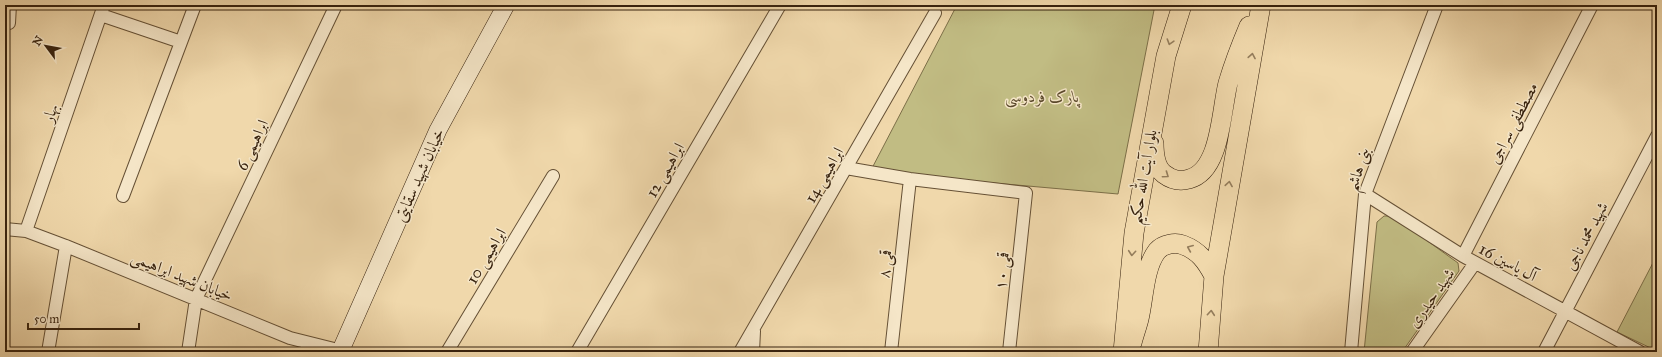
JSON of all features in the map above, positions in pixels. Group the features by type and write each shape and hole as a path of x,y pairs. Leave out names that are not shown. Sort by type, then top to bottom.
{"main road":[{"name":"خیابان شهید سقایتی","path":"343,351 438,130 506,5"},
{"name":"بلوار آیت الله حکیم","path":"1123,352 1134,233 1166,56 1182,5"},
{"path":"1155,112 1154,155 1160,171 1169,178 1181,181 1194,178 1209,164 1216,147 1228,84 1236,58 1257,5"},
{"path":"1208,352 1214,276 1261,5"},
{"path":"1129,352 1139,320 1151,261 1158,249 1164,245 1177,243 1196,250 1206,260 1214,276"}],"street":[{"path":"9,23 10,5"},
{"path":"123,196 195,5"},
{"name":"ابراهیمی 6","path":"188,352 196,299 336,5"},
{"name":"ابراهیمی 12","path":"577,352 780,5"},
{"name":"بنی هاشم","path":"1350,352 1365,194 1437,5"},
{"name":"مصططفی سراجی","path":"1463,256 1592,5"},
{"path":"103,10 181,42"},
{"name":"بهار","path":"26,231 103,10"},
{"name":"ابراهیمی 14","path":"740,352 935,13"},
{"name":"شهید محمد ناجی","path":"1544,352 1657,136"},
{"path":"846,168 910,179"},
{"name":"ابراهیمی 10","path":"447,352 553,176"},
{"name":"قمی ۱۰","path":"910,179 1026,193 1009,352"},
{"name":"قمی ۸","path":"891,352 910,179"},
{"name":"آل یاسین 16","path":"1365,194 1475,263 1640,352"},
{"name":"خیابان شهید ابراهیمی","path":"5,229 26,231 66,246 290,338 343,351"},
{"path":"48,352 66,246"},
{"name":"شهید حیدری","path":"1412,352 1475,263"},
{"path":"753,352 755,326"}],"green space":[{"name":"پارک فردوسی","path":"957,5 1155,5 1118,194 870,172"},
{"path":"1384,216 1393,216 1458,263 1459,271 1402,352 1364,352 1377,222"},
{"path":"1657,255 1657,351 1617,332"}]}
